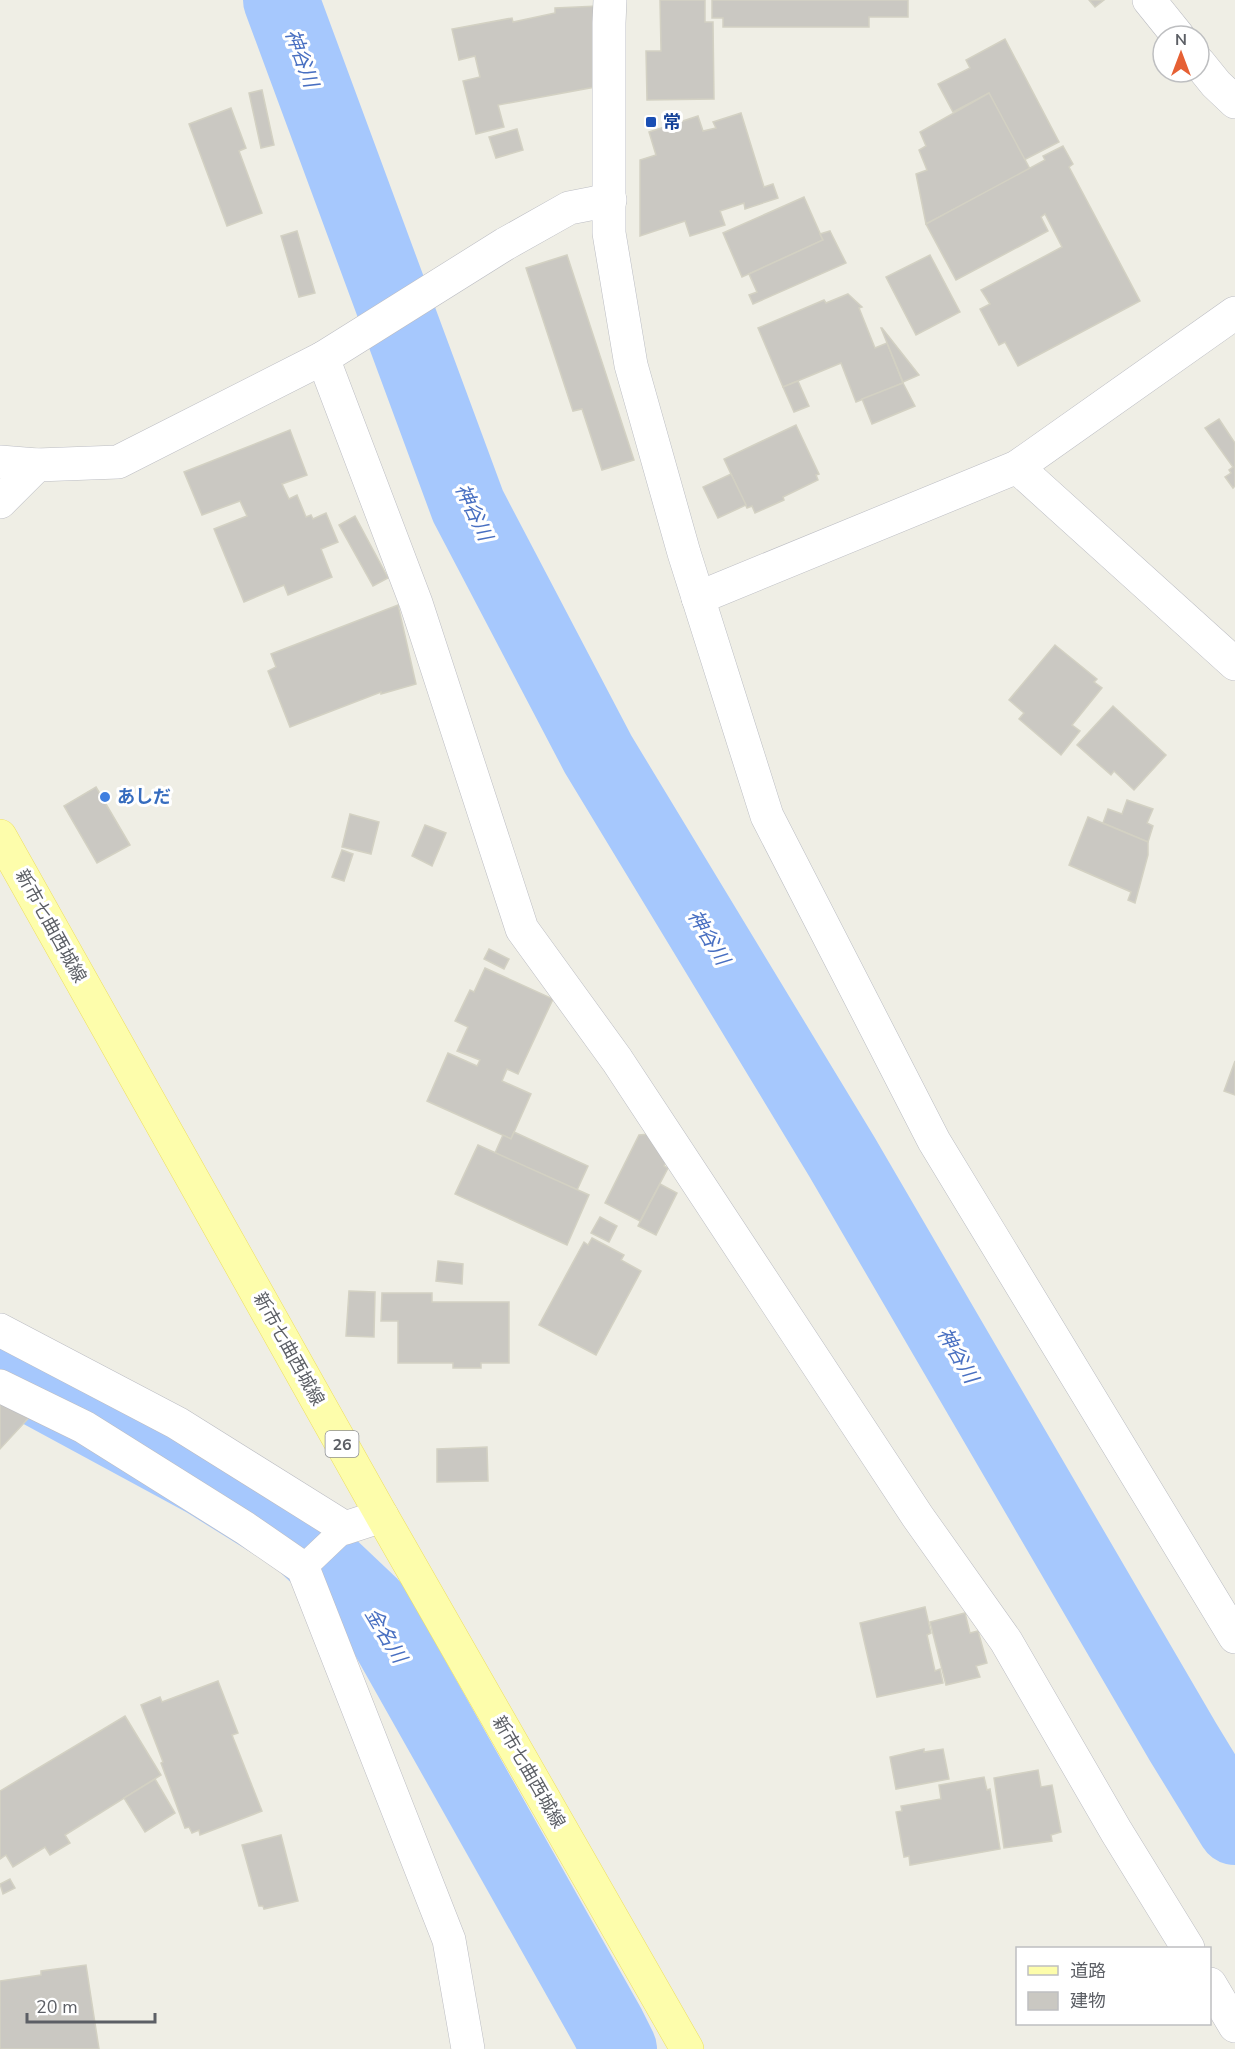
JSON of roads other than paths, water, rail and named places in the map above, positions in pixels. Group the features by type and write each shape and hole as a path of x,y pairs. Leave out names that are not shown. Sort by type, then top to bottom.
{"main road":[{"name":"新市七曲西城線","path":"0,836 382,1516 687,2049"}],"street":[{"path":"610,0 609,233 631,365 698,598 767,816 940,1151 1235,1637"},
{"path":"1149,0 1168,24"},
{"path":"1211,78 1235,102"},
{"path":"0,462 37,465 118,462 323,358 505,244 568,208 610,200"},
{"path":"698,598 1017,467 1235,313"},
{"path":"323,358 416,603 522,929 617,1060 918,1517 1006,1641 1116,1831 1187,1947"},
{"path":"0,502 37,465"},
{"path":"1017,467 1235,664"},
{"path":"0,1330 177,1422 337,1535 382,1516"},
{"path":"0,1386 84,1427 306,1565 449,1940 468,2049"},
{"path":"1211,1987 1235,2026"}],"lane":[{"path":"306,1565 337,1535"}],"waterway":[{"name":"神谷川","path":"281,0 468,506 598,754 842,1157 1183,1742 1235,1827"},
{"name":"金名川","path":"0,1368 205,1479 298,1537 371,1606 619,2049"}],"place":[{"name":"常","path":"651,122"},
{"name":"あしだ","path":"105,797"}]}
